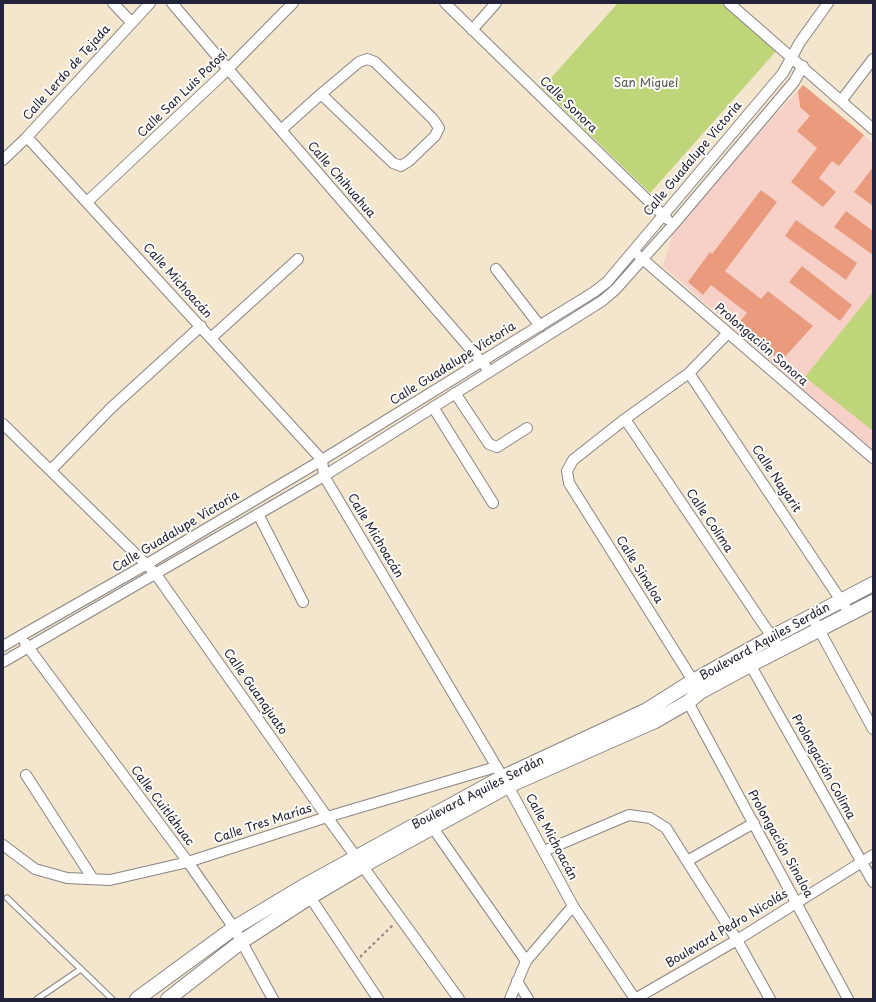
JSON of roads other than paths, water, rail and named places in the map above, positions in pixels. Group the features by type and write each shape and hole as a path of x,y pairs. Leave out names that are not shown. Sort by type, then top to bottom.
{"street":[{"path":"113,3 131,22"},
{"name":"Calle Lerdo de Tejada","path":"3,160 27,137 150,3"},
{"name":"Calle Chihuahua","path":"172,3 228,70 491,372"},
{"name":"Calle San Luis Potosí","path":"88,201 228,70 293,3"},
{"name":"Calle Sonora","path":"445,3 673,225"},
{"path":"472,30 496,3"},
{"path":"729,3 803,66 873,129"},
{"name":"Calle Guadalupe Victoria","path":"3,646 147,564 322,460 540,326 607,282 782,73 800,42 828,3"},
{"path":"281,130 321,94 359,62 367,59 375,62 433,118 439,128 435,136 409,162 401,166 393,163 321,94"},
{"path":"842,101 873,59"},
{"name":"Calle Guadalupe Victoria","path":"3,662 324,476 602,301 615,290 673,225 794,82 803,66"},
{"name":"Calle Michoacán","path":"27,137 88,201 322,460 324,476 502,776 573,906 635,999"},
{"name":"Prolongación Sonora","path":"633,251 873,458"},
{"path":"211,338 298,259"},
{"path":"496,269 540,326"},
{"path":"51,470 111,408 201,326"},
{"path":"625,419 689,373 728,334"},
{"name":"Calle Nayarit","path":"689,373 850,614"},
{"path":"455,393 489,444 497,447 527,428"},
{"path":"434,407 493,503"},
{"name":"Calle Sinaloa","path":"625,419 573,460 567,471 569,483 697,687"},
{"name":"Calle Colima","path":"625,419 780,650"},
{"name":"Calle Guanajuato","path":"3,424 155,573 327,817 459,999"},
{"path":"258,514 303,602"},
{"name":"Boulevard Aquiles Serdán","path":"139,998 234,928 360,861 502,776 697,687 747,659 772,637 873,584"},
{"name":"Boulevard Aquiles Serdán","path":"747,659 780,650 873,602"},
{"path":"812,616 873,729"},
{"name":"Calle Cuitláhuac","path":"20,637 188,862 234,928 272,999"},
{"name":"Prolongación Colima","path":"747,659 873,882"},
{"name":"Boulevard Aquiles Serdán","path":"168,999 241,942 310,897 360,861 433,828 502,776 655,721 688,702 697,687"},
{"name":"Prolongación Sinaloa","path":"688,702 797,901 848,999"},
{"path":"26,775 93,880"},
{"name":"Calle Tres Marías","path":"3,845 35,869 67,878 110,880 188,862 327,817 502,776"},
{"path":"544,851 629,815 650,818 666,828 737,940 770,999"},
{"path":"687,861 754,823"},
{"path":"433,828 526,961"},
{"name":"Boulevard Pedro Nicolás","path":"635,999 737,940 797,901 873,855"},
{"path":"310,897 378,999"},
{"path":"510,999 526,961 573,906"},
{"path":"517,981 528,999"}],"lane":[{"path":"6,898 112,999"},
{"path":"37,999 81,969"}],"park label":[{"name":"San Miguel","path":"646,84"}]}
